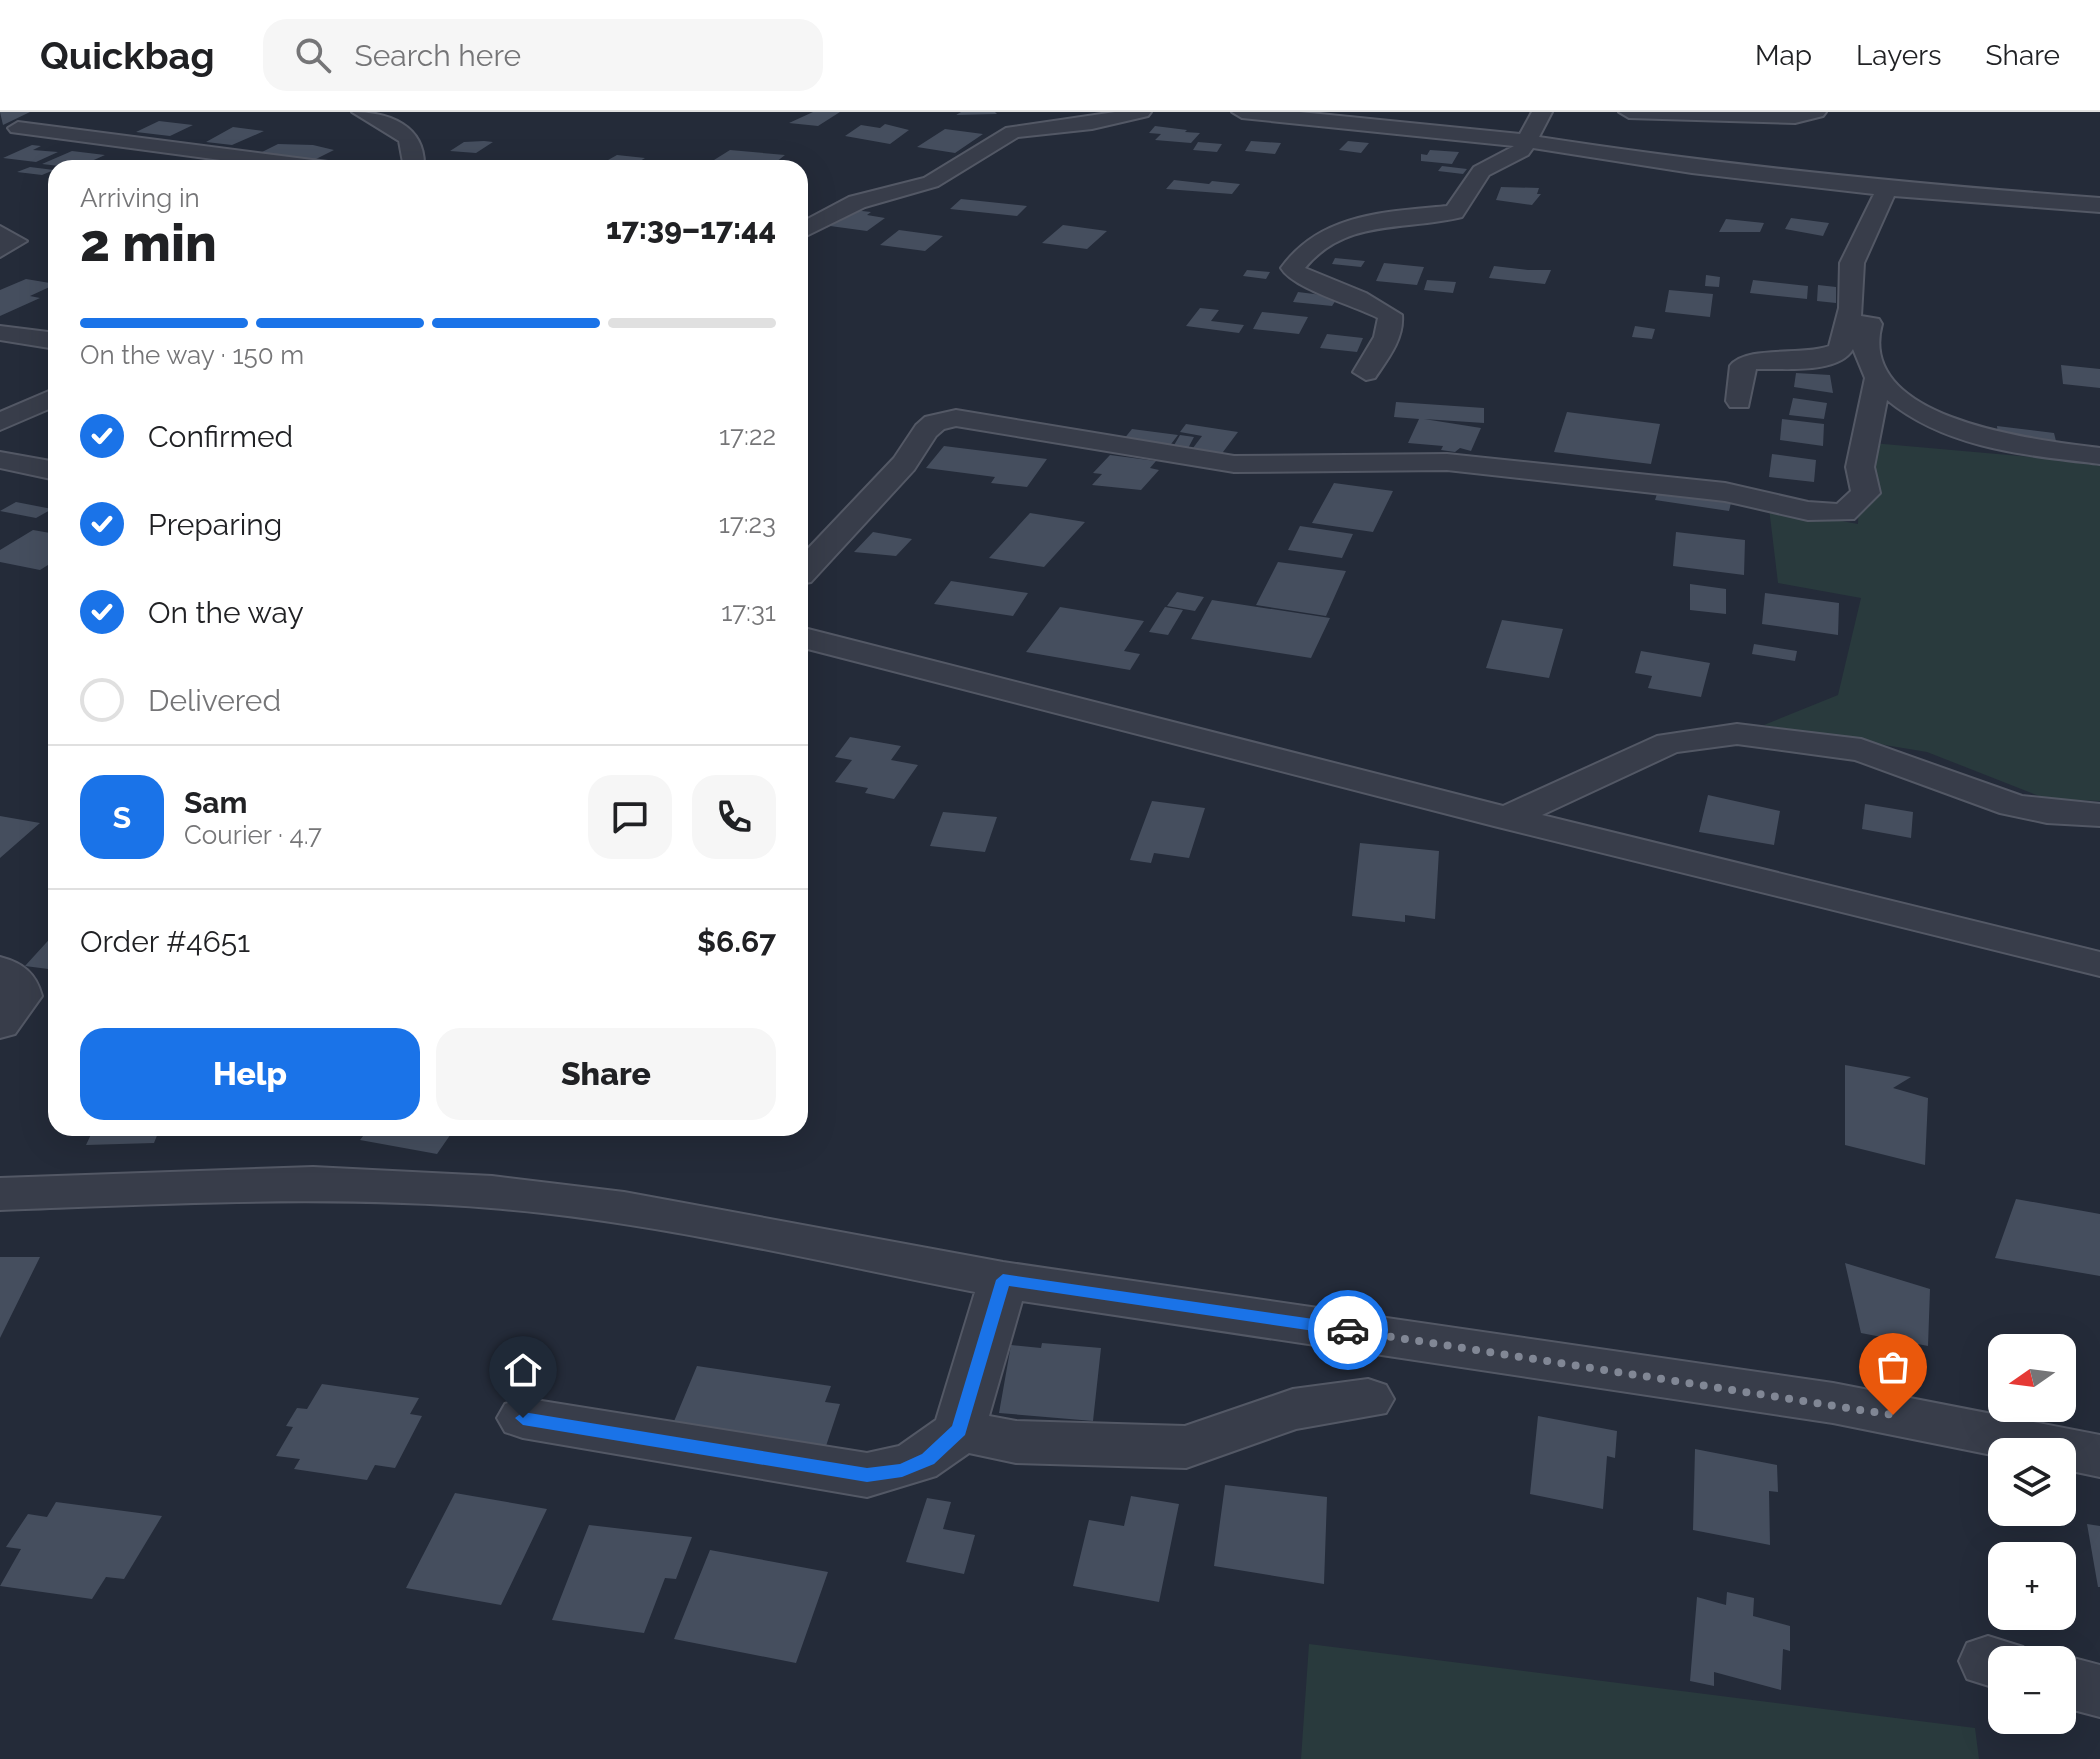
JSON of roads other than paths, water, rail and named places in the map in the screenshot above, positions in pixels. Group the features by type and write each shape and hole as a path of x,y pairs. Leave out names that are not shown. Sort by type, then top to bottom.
{"street":[{"path":"9,131 58,112"},
{"path":"362,112 410,136 417,152 416,160"},
{"path":"808,228 857,202 931,182 1018,130 1092,123 1141,112"},
{"path":"1242,112 1527,141 1692,167 1887,189 2100,205"},
{"path":"1366,372 1381,349 1392,322 1390,315 1357,298 1298,277 1293,268 1302,254 1372,220 1454,212 1481,171 1515,155 1527,141 1542,112"},
{"path":"1629,112 1795,117 1816,112"},
{"path":"9,131 259,160"},
{"path":"1739,401 1743,366 1761,360 1829,356 1840,350 1849,322 1852,263 1887,189"},
{"path":"0,233 16,241 0,250"},
{"path":"1849,322 1870,324 1864,352 1871,372 1905,404 1946,428 2027,447 2100,456"},
{"path":"0,333 48,340"},
{"path":"808,566 904,464 926,431 935,423 956,418 1234,464 1273,466 1408,459 1447,462 1725,492 1808,511 1844,513 1866,493 1860,467 1878,378"},
{"path":"0,422 48,400"},
{"path":"0,460 48,469"},
{"path":"808,639 1507,818 2100,964"},
{"path":"1507,818 1669,743 1737,734 1861,750 2013,805 2047,812 2100,815"},
{"path":"0,970 18,982 21,996 0,1025"},
{"path":"0,1194 313,1183 492,1192 624,1208 1003,1280 1833,1403 2100,1456"},
{"path":"523,1418 867,1475 902,1470 928,1459 959,1430 1003,1280"},
{"path":"959,1430 1016,1442 1186,1447 1293,1409 1368,1399"},
{"path":"2076,1685 2100,1691"}]}
